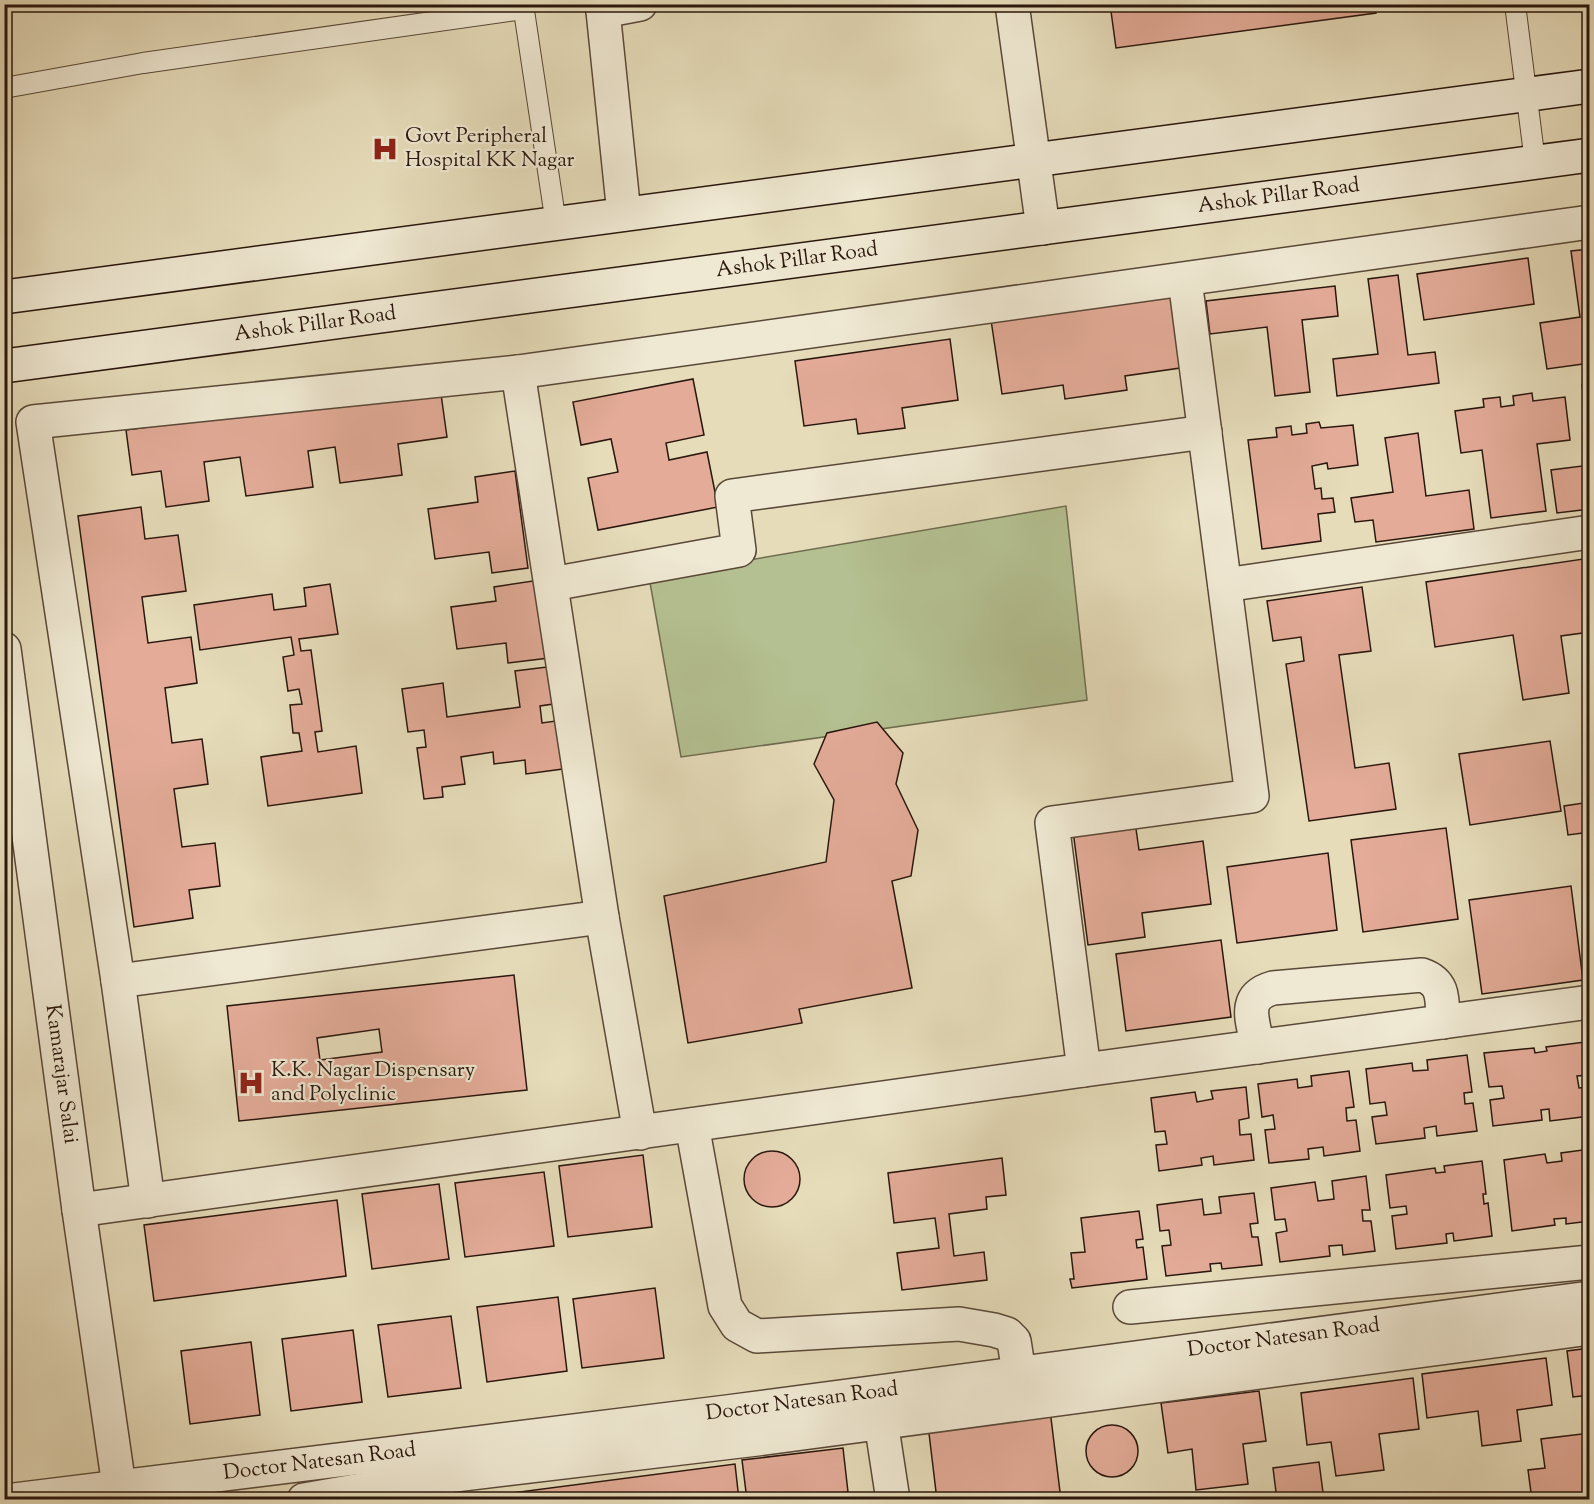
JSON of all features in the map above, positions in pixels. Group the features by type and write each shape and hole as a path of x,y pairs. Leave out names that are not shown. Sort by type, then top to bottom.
{"street":[{"path":"624,214 602,8 640,4"},
{"path":"1012,4 1035,161 1042,228"},
{"path":"4,297 1590,86"},
{"name":"Ashok Pillar Road","path":"4,366 1590,155"},
{"path":"147,1201 118,981 33,422 518,372 1590,222"},
{"path":"1084,1070 1052,823 1252,796 1185,280"},
{"path":"518,372 602,917 640,1133"},
{"path":"552,584 739,550 732,496 1204,432"},
{"path":"1225,585 1590,532"},
{"name":"Kamarajar Salai","path":"4,649 79,1210 120,1493"},
{"path":"118,981 602,917"},
{"path":"1258,1047 1251,1012 1253,1000 1260,992 1273,988 1422,975 1438,984 1442,993 1443,1022"},
{"path":"79,1210 1590,1002"},
{"path":"692,1125 725,1306 736,1325 757,1335 959,1324 1006,1334 1014,1341 1019,1373"},
{"path":"1130,1307 1590,1262"},
{"name":"Doctor Natesan Road","path":"14,1500 120,1493 879,1407 1019,1373 1590,1298"},
{"path":"304,1500 431,1489 879,1407 1590,1328"},
{"path":"879,1407 893,1500"}],"lane":[{"path":"1515,4 1535,162"},
{"path":"4,88 143,63 523,7 556,224"}],"green space":[{"path":"1066,506 1087,700 681,757 649,577"}],"building":[{"path":"1110,4 1375,4 1376,13 1116,48"},
{"path":"1590,249 1590,363 1547,369 1540,323 1580,317 1571,251"},
{"path":"1528,258 1534,304 1424,320 1417,274"},
{"path":"1398,275 1408,355 1435,352 1439,383 1337,396 1333,359 1378,354 1368,279"},
{"path":"1335,286 1338,316 1302,320 1310,392 1275,396 1267,327 1210,334 1206,301"},
{"path":"1176,294 1187,367 1125,376 1127,390 1065,399 1063,385 1002,394 991,320"},
{"path":"950,339 958,400 902,408 905,428 858,434 856,419 804,426 795,361"},
{"path":"693,379 704,435 666,443 669,460 707,452 718,507 598,530 588,478 618,472 611,439 581,445 573,402"},
{"path":"1590,384 1590,439 1582,385"},
{"path":"440,387 447,437 398,444 402,475 340,483 335,447 308,451 313,487 246,496 240,457 204,462 209,501 166,507 161,471 132,475 126,430"},
{"path":"1532,393 1533,401 1565,397 1570,440 1537,444 1546,511 1491,518 1482,450 1461,453 1455,411 1484,407 1483,399 1500,397 1501,407 1514,405 1513,396"},
{"path":"1319,422 1321,428 1353,425 1358,465 1328,469 1327,463 1312,466 1315,489 1321,488 1322,499 1333,498 1335,512 1318,514 1321,541 1262,549 1248,440 1277,437 1276,428 1291,426 1292,435 1307,433 1306,424"},
{"path":"1418,433 1426,496 1469,490 1474,529 1376,542 1373,520 1355,522 1351,498 1393,492 1385,438"},
{"path":"1590,465 1590,509 1557,513 1551,470"},
{"path":"515,471 528,568 492,573 489,552 435,559 428,509 478,502 475,477"},
{"path":"141,507 145,539 178,535 186,591 142,597 148,643 191,637 197,683 165,688 172,743 202,739 208,784 174,789 182,847 215,843 220,886 189,890 193,918 134,927 78,516"},
{"path":"1590,558 1590,632 1561,636 1569,693 1523,700 1513,635 1435,647 1426,582"},
{"path":"546,579 557,657 508,663 506,643 457,649 451,607 496,601 494,587"},
{"path":"330,584 338,634 299,639 301,651 311,650 322,731 315,732 318,752 356,746 362,793 268,806 261,757 302,751 299,733 293,733 290,705 302,704 299,689 288,691 283,657 294,655 291,637 200,650 194,605 272,594 274,610 306,606 304,588"},
{"path":"1362,587 1371,651 1339,655 1355,768 1389,763 1396,809 1309,821 1286,664 1304,661 1301,637 1273,641 1267,601"},
{"path":"555,666 560,703 540,706 542,723 563,720 570,768 526,774 525,760 494,764 493,752 461,757 465,784 442,787 443,797 424,799 417,748 426,747 424,730 408,732 402,689 443,683 447,717 520,707 515,671"},
{"path":"877,722 903,753 896,784 918,830 911,876 892,881 912,988 799,1009 802,1023 688,1043 664,896 826,862 834,800 814,764 827,733"},
{"path":"1550,741 1561,811 1470,825 1459,754"},
{"path":"1590,802 1590,832 1568,835 1564,806"},
{"path":"1135,822 1139,850 1203,841 1211,904 1142,913 1145,937 1088,945 1073,831"},
{"path":"1446,828 1458,919 1363,932 1351,840"},
{"path":"1328,853 1337,930 1237,943 1227,867"},
{"path":"1571,886 1583,980 1482,994 1469,900"},
{"path":"1221,940 1231,1017 1126,1031 1116,954"},
{"path":"514,975 527,1090 239,1121 227,1006","holes":["379,1029 382,1052 320,1060 317,1038"]},
{"path":"1585,1042 1589,1075 1577,1076 1579,1088 1589,1087 1590,1116 1550,1121 1549,1109 1541,1110 1542,1120 1493,1126 1490,1100 1504,1098 1502,1086 1489,1087 1484,1053 1534,1048 1535,1053 1547,1051 1546,1047"},
{"path":"1467,1055 1472,1092 1464,1093 1465,1104 1473,1103 1477,1131 1437,1136 1436,1126 1424,1128 1425,1138 1376,1144 1372,1117 1387,1115 1385,1102 1370,1104 1366,1069 1412,1063 1413,1071 1428,1070 1427,1060"},
{"path":"1349,1071 1354,1107 1346,1108 1347,1121 1356,1120 1360,1151 1324,1156 1323,1147 1308,1149 1309,1159 1269,1163 1265,1130 1275,1129 1273,1115 1262,1117 1258,1084 1297,1079 1298,1088 1312,1086 1311,1076"},
{"path":"1246,1087 1249,1118 1239,1120 1240,1135 1251,1134 1254,1160 1214,1165 1213,1156 1201,1158 1202,1165 1159,1171 1156,1145 1167,1144 1165,1131 1155,1132 1151,1098 1195,1092 1197,1102 1213,1099 1211,1091"},
{"path":"1590,1149 1590,1221 1566,1224 1566,1218 1554,1219 1555,1225 1512,1231 1504,1160 1545,1154 1547,1163 1562,1161 1561,1153"},
{"path":"766,1151 778,1151 792,1159 800,1173 798,1190 792,1199 778,1207 766,1207 749,1195 744,1185 744,1173 756,1156"},
{"path":"643,1155 652,1227 568,1237 559,1166"},
{"path":"1002,1158 1006,1195 986,1197 987,1209 949,1214 954,1256 984,1252 987,1280 902,1290 897,1253 939,1248 935,1218 894,1223 888,1173"},
{"path":"1482,1161 1486,1194 1483,1194 1484,1204 1488,1203 1492,1236 1454,1241 1453,1233 1446,1234 1447,1243 1396,1249 1392,1216 1407,1214 1406,1206 1390,1208 1386,1175 1435,1168 1436,1173 1445,1172 1444,1166"},
{"path":"544,1172 554,1246 465,1257 455,1183"},
{"path":"1366,1176 1370,1210 1362,1210 1363,1221 1371,1221 1375,1251 1343,1255 1342,1245 1329,1246 1330,1256 1280,1262 1276,1233 1287,1231 1285,1219 1275,1220 1271,1188 1315,1182 1318,1201 1334,1199 1332,1181"},
{"path":"439,1184 449,1259 372,1269 362,1194"},
{"path":"1254,1193 1258,1223 1250,1224 1252,1237 1258,1237 1262,1265 1222,1269 1221,1263 1210,1264 1211,1271 1166,1276 1162,1246 1171,1245 1169,1230 1160,1231 1157,1205 1202,1199 1204,1215 1221,1213 1219,1197"},
{"path":"337,1200 346,1276 154,1301 144,1225"},
{"path":"1139,1211 1143,1239 1136,1240 1137,1248 1143,1247 1147,1279 1072,1288 1070,1279 1074,1279 1071,1253 1085,1252 1081,1218"},
{"path":"655,1288 664,1358 582,1368 573,1299"},
{"path":"558,1297 567,1371 487,1382 477,1307"},
{"path":"451,1316 461,1388 388,1397 378,1325"},
{"path":"353,1330 362,1402 291,1411 282,1339"},
{"path":"251,1342 260,1415 190,1424 181,1351"},
{"path":"1590,1348 1590,1395 1573,1397 1567,1351"},
{"path":"1546,1358 1552,1405 1517,1410 1521,1441 1482,1446 1478,1411 1427,1418 1422,1374"},
{"path":"1413,1378 1419,1429 1379,1434 1384,1470 1336,1476 1331,1442 1307,1445 1301,1393"},
{"path":"1259,1391 1266,1441 1243,1444 1248,1484 1196,1490 1192,1449 1168,1453 1161,1403"},
{"path":"1050,1410 1061,1500 937,1500 928,1425"},
{"path":"1107,1425 1117,1425 1127,1429 1134,1436 1138,1451 1134,1466 1127,1473 1117,1477 1107,1477 1097,1473 1090,1466 1086,1456 1086,1446 1090,1436 1097,1429"},
{"path":"1590,1433 1590,1494 1532,1500 1528,1470 1545,1468 1541,1439"},
{"path":"843,1448 848,1492 819,1495 820,1500 747,1500 742,1460"},
{"path":"1319,1462 1324,1500 1277,1500 1273,1468"},
{"path":"735,1464 739,1500 490,1500 489,1496"}],"place":[{"name":"Govt Peripheral Hospital KK Nagar","path":"385,149"},
{"name":"K.K. Nagar Dispensary and Polyclinic","path":"251,1083"}]}
